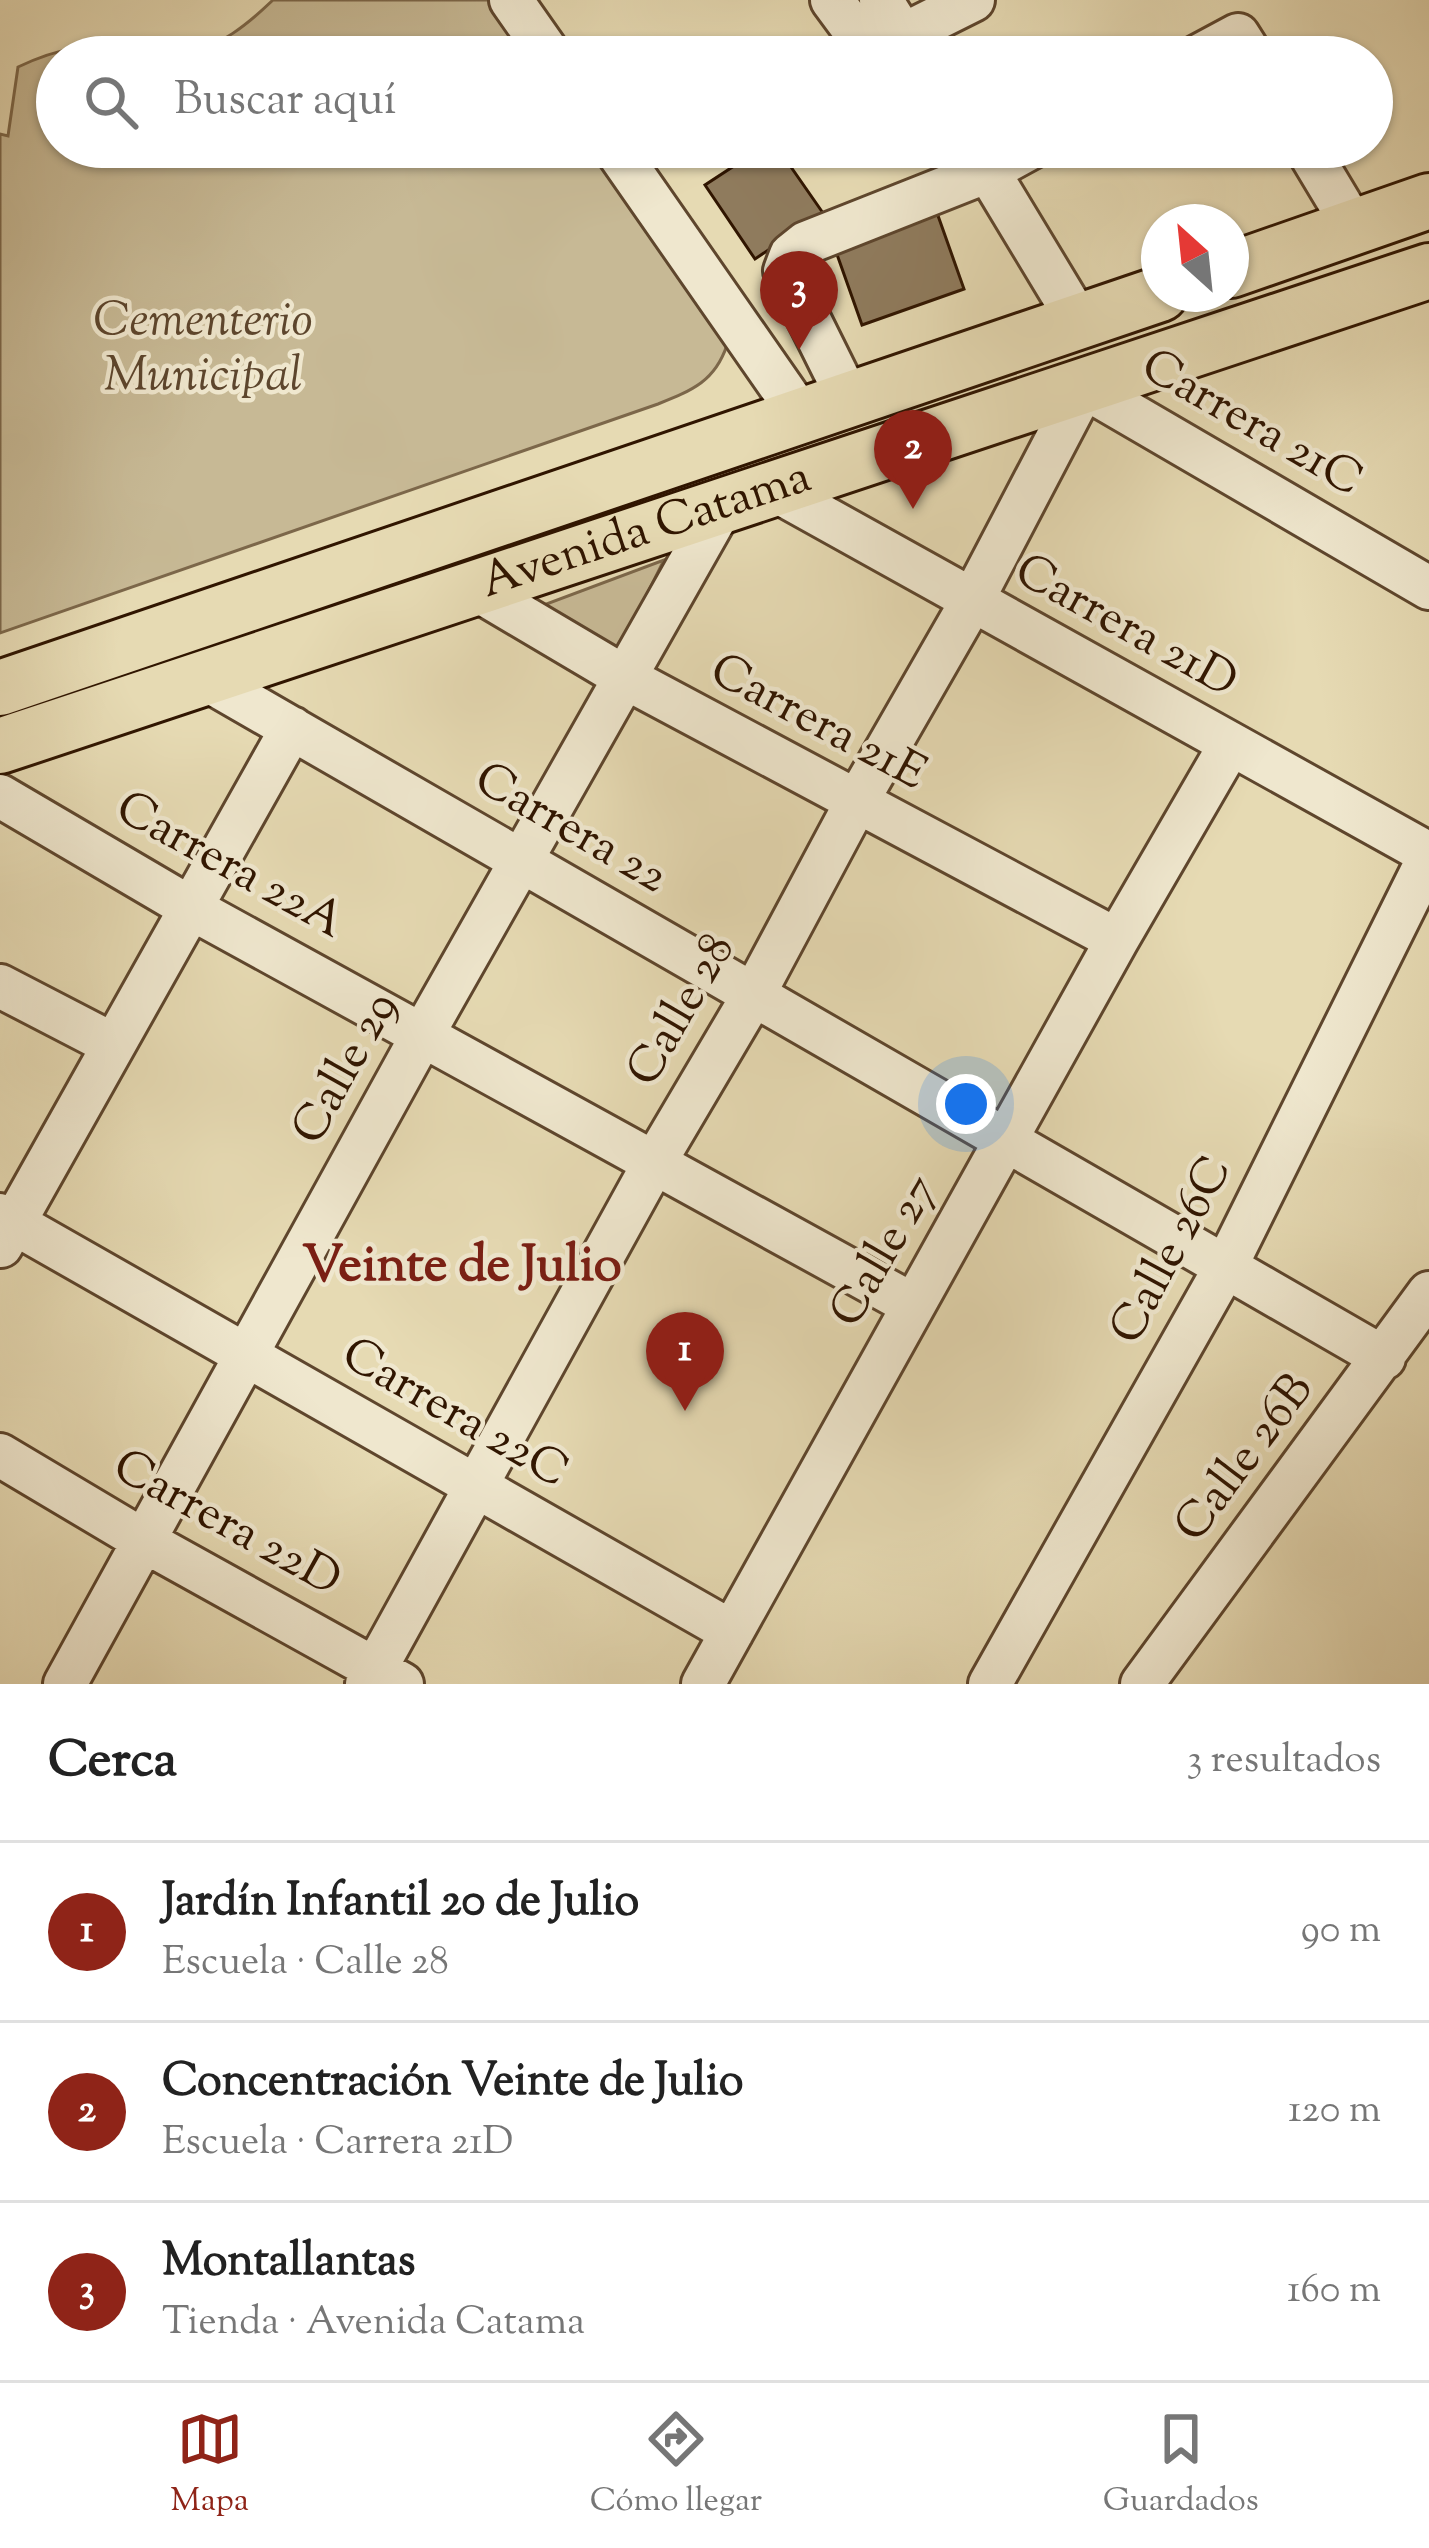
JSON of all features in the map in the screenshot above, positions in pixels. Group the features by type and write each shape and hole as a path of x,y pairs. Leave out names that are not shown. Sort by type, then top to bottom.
{"main road":[{"path":"1249,263 1429,201"},
{"name":"Avenida Catama","path":"0,746 1429,271"},
{"name":"Avenida Catama","path":"0,688 1141,301"}],"street":[{"path":"512,0 537,36"},
{"path":"832,0 892,36"},
{"path":"896,36 973,0"},
{"path":"631,168 825,409"},
{"path":"825,409 784,272 791,255 952,168"},
{"path":"968,168 1079,322"},
{"path":"1319,168 1354,227"},
{"name":"Carrera 21C","path":"1084,387 1429,588"},
{"name":"Calle 28","path":"382,1678 477,1486 972,602 1084,387"},
{"name":"Carrera 21D","path":"747,498 972,602 1429,855"},
{"name":"Calle 29","path":"65,1684 423,1034 626,679 747,498"},
{"name":"Carrera 21E","path":"474,588 626,679 1117,940"},
{"name":"Carrera 22","path":"203,678 1384,1358"},
{"path":"4,1228 292,728"},
{"name":"Calle 27","path":"703,1684 1230,745"},
{"name":"Carrera 22A","path":"0,796 653,1166 913,1305"},
{"name":"Calle 26C","path":"990,1684 1226,1266 1429,855"},
{"path":"0,986 112,1044"},
{"name":"Carrera 22C","path":"4,1228 248,1356 732,1632"},
{"name":"Calle 26B","path":"1142,1684 1429,1293"},
{"name":"Carrera 22D","path":"0,1455 382,1678"}],"green space":[{"name":"Cementerio Municipal","path":"273,0 498,0 533,36 228,36"},
{"name":"Cementerio Municipal","path":"36,60 36,168 622,168 727,345 701,383 658,404 0,633 0,134 8,136 18,67"},
{"path":"664,560 619,651 541,606"}],"building":[{"path":"731,168 792,168 823,213 755,259 705,185"},
{"path":"936,210 964,289 862,325 834,246"}],"place":[{"name":"Montallantas","path":"799,350"},
{"name":"Concentración Veinte de Julio","path":"913,509"},
{"name":"Jardín Infantil 20 de Julio","path":"685,1411"}],"district":[{"name":"Veinte de Julio","path":"462,1267"}]}
